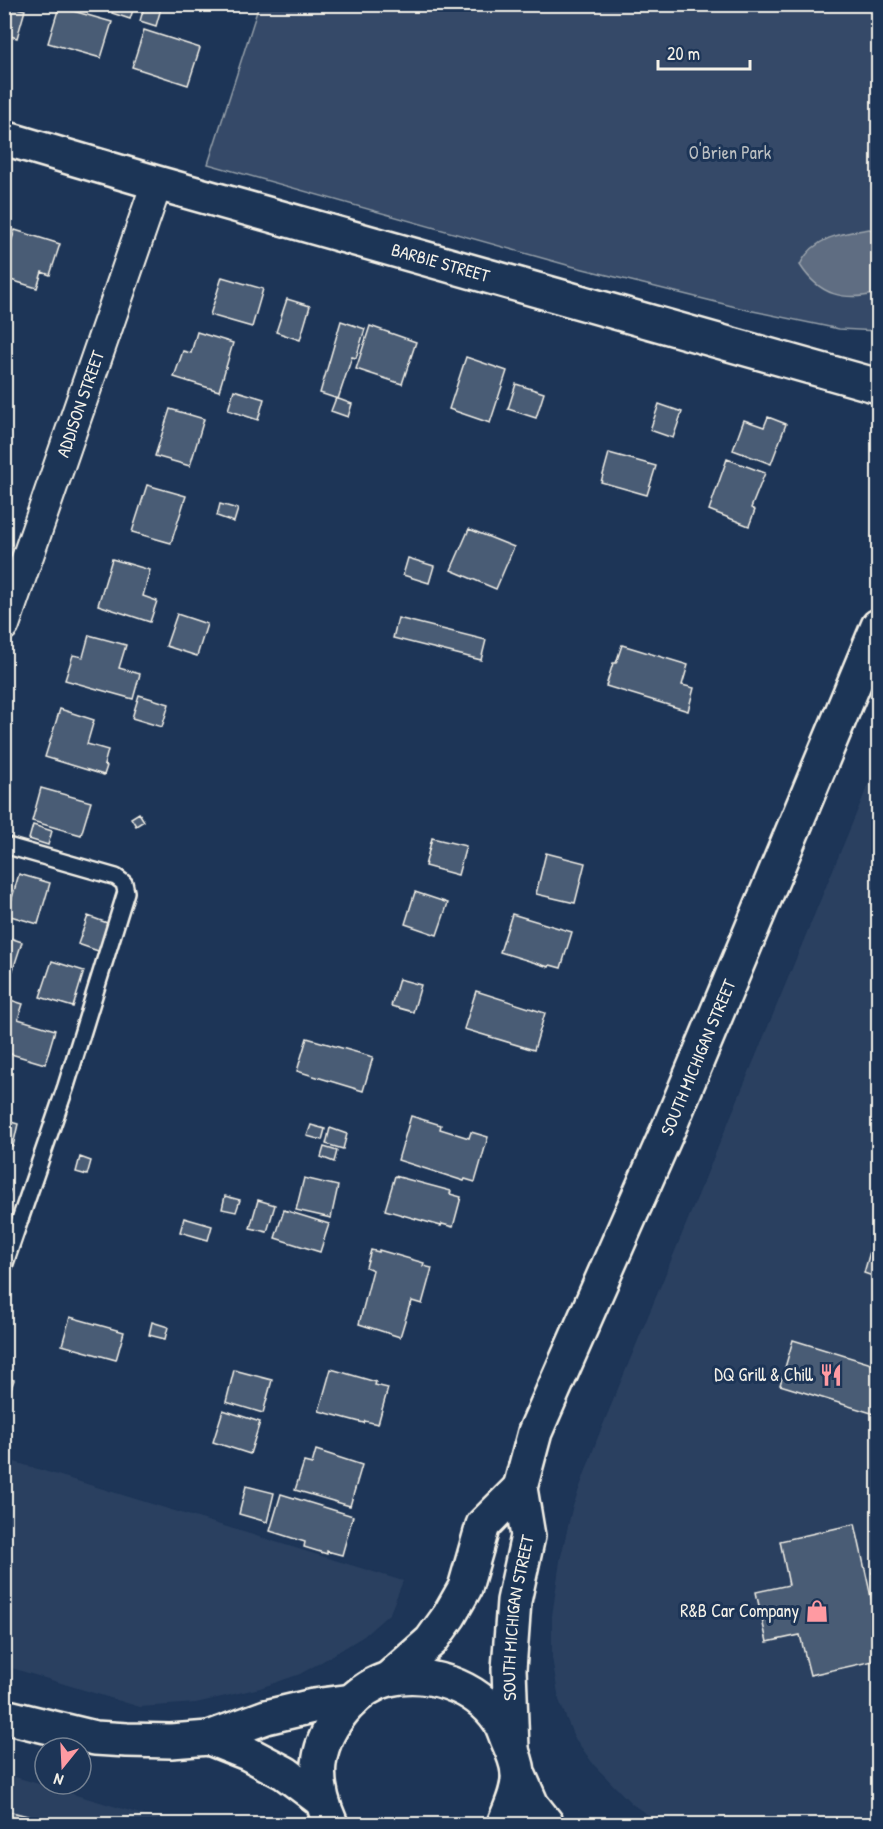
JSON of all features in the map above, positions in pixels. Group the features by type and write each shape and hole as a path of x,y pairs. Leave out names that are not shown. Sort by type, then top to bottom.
{"main road":[{"name":"BARBIE STREET","path":"4,138 879,386"},
{"name":"SOUTH MICHIGAN STREET","path":"515,1761 509,1669 513,1613 528,1536 520,1488 535,1432 671,1123 879,626"},
{"path":"388,1680 431,1641 449,1616 465,1588 483,1525 520,1488"},
{"path":"328,1818 318,1773 322,1746 334,1721 352,1701 368,1688 388,1680 416,1677 447,1682 476,1697 498,1720 532,1805 548,1824"},
{"path":"4,1716 95,1738 171,1741 209,1738 266,1717 314,1706 352,1701"},
{"path":"209,1738 247,1753 285,1773 328,1818"},
{"path":"504,1824 513,1800 515,1761"}],"street":[{"name":"ADDISON STREET","path":"4,625 15,559 157,183"}],"lane":[{"path":"4,845 116,877 124,883 126,892 66,1086 4,1266"}],"shaded area":[{"path":"869,229 878,232 878,293 854,297 833,294 815,283 800,265 812,248 820,242 849,232"},
{"path":"878,761 878,1824 661,1824 632,1804 594,1765 574,1737 559,1700 552,1658 552,1616 560,1561 572,1509 598,1437"},
{"path":"4,1459 403,1581 390,1613 364,1636 323,1661 300,1674 260,1688 196,1703 140,1707 5,1666"},
{"path":"5,1774 33,1782 33,1796 79,1796 174,1824 5,1824"}],"green space":[{"name":"O'Brien Park","path":"259,5 878,5 878,331 839,329 748,310 567,265 208,164"}],"building":[{"path":"115,4 135,4 130,19 112,13"},
{"path":"145,4 162,5 156,26 140,21"},
{"path":"4,5 25,10 17,38 4,34"},
{"path":"59,7 112,22 101,58 48,43"},
{"path":"144,30 200,48 188,85 132,67"},
{"path":"15,230 60,244 50,275 42,272 37,288 4,278 4,262"},
{"path":"222,277 263,289 252,327 210,315"},
{"path":"287,299 310,306 300,340 276,332"},
{"path":"341,321 365,329 356,358 352,357 338,399 320,393"},
{"path":"370,326 416,342 402,384 356,369"},
{"path":"197,332 233,343 219,391 174,377 183,351 191,353"},
{"path":"466,357 507,371 490,423 449,409"},
{"path":"516,384 544,393 536,418 508,409"},
{"path":"234,390 264,399 258,420 228,410"},
{"path":"336,398 352,404 348,417 331,411"},
{"path":"659,404 682,412 673,438 650,430"},
{"path":"170,409 204,419 190,466 155,456"},
{"path":"768,417 786,424 771,464 733,450 744,420 764,427"},
{"path":"609,453 656,466 647,495 601,482"},
{"path":"727,459 765,473 751,508 755,510 749,526 709,510"},
{"path":"147,485 186,496 171,543 132,532"},
{"path":"220,504 238,509 234,522 217,516"},
{"path":"469,529 514,547 496,589 451,570"},
{"path":"408,558 434,566 429,583 403,575"},
{"path":"112,559 150,570 143,596 157,601 150,622 98,605"},
{"path":"177,614 207,624 197,656 166,646"},
{"path":"398,618 486,640 481,660 393,638"},
{"path":"89,635 126,645 119,668 140,674 133,699 65,680 73,655 83,657"},
{"path":"622,645 688,665 682,685 694,688 688,711 606,686 613,663 616,663"},
{"path":"139,695 169,704 162,727 132,718"},
{"path":"60,709 94,720 87,744 108,750 104,775 45,757"},
{"path":"41,788 91,802 81,835 32,821"},
{"path":"139,813 144,821 136,826 131,818"},
{"path":"33,825 52,831 48,845 29,839"},
{"path":"432,838 466,846 458,875 425,866"},
{"path":"546,853 585,863 575,903 536,894"},
{"path":"19,874 50,883 38,924 7,915"},
{"path":"415,892 448,903 437,935 405,924"},
{"path":"512,914 572,932 561,968 550,965 549,967 500,952"},
{"path":"88,916 110,924 101,952 78,944"},
{"path":"4,936 22,942 9,982 4,980"},
{"path":"52,961 84,971 73,1007 40,997"},
{"path":"399,979 421,985 413,1012 391,1006"},
{"path":"476,991 545,1013 534,1050 464,1029"},
{"path":"4,998 23,1004 18,1019 55,1030 45,1064 4,1052"},
{"path":"307,1038 373,1057 363,1091 297,1071"},
{"path":"411,1116 441,1125 440,1129 469,1138 471,1132 488,1137 475,1182 465,1179 464,1181 398,1160"},
{"path":"4,1120 18,1124 13,1146 4,1144"},
{"path":"311,1125 325,1129 322,1140 307,1136"},
{"path":"330,1128 347,1134 343,1149 326,1144"},
{"path":"324,1147 337,1151 334,1162 321,1157"},
{"path":"80,1157 91,1161 87,1175 76,1172"},
{"path":"395,1176 451,1191 450,1194 461,1197 453,1227 442,1224 441,1226 385,1210"},
{"path":"304,1178 338,1186 331,1218 296,1210"},
{"path":"4,1188 10,1190 4,1209"},
{"path":"225,1196 240,1200 236,1212 222,1209"},
{"path":"258,1200 275,1205 267,1232 250,1228"},
{"path":"284,1210 329,1224 320,1252 275,1238"},
{"path":"184,1218 212,1226 208,1240 180,1232"},
{"path":"878,1223 878,1278 864,1273"},
{"path":"371,1250 379,1252 379,1250 424,1263 423,1266 432,1268 422,1304 412,1301 410,1304 400,1337 359,1324 373,1270 366,1267"},
{"path":"70,1317 124,1332 116,1360 62,1345"},
{"path":"152,1322 168,1327 165,1339 149,1335"},
{"name":"DQ Grill & Chill","path":"793,1340 878,1366 878,1415 780,1385"},
{"path":"331,1369 376,1382 375,1385 388,1388 378,1424 365,1421 364,1423 319,1411"},
{"path":"234,1370 272,1380 263,1413 226,1402"},
{"path":"4,1377 14,1380 8,1397 4,1396"},
{"path":"223,1410 260,1422 250,1454 213,1442"},
{"path":"316,1450 362,1465 350,1506 295,1490 304,1462 312,1464"},
{"path":"246,1486 274,1493 267,1522 239,1514"},
{"path":"281,1494 353,1516 342,1555 327,1551 327,1554 304,1547 305,1542 270,1531"},
{"name":"R&B Car Company","path":"855,1524 878,1629 878,1660 810,1675 800,1635 767,1642 756,1592 789,1585 780,1541"},
{"path":"878,1555 878,1575 872,1573"},
{"path":"4,1810 59,1824 4,1824"}],"place":[{"name":"DQ Grill & Chill","path":"831,1375"},
{"name":"R&B Car Company","path":"817,1611"}]}
